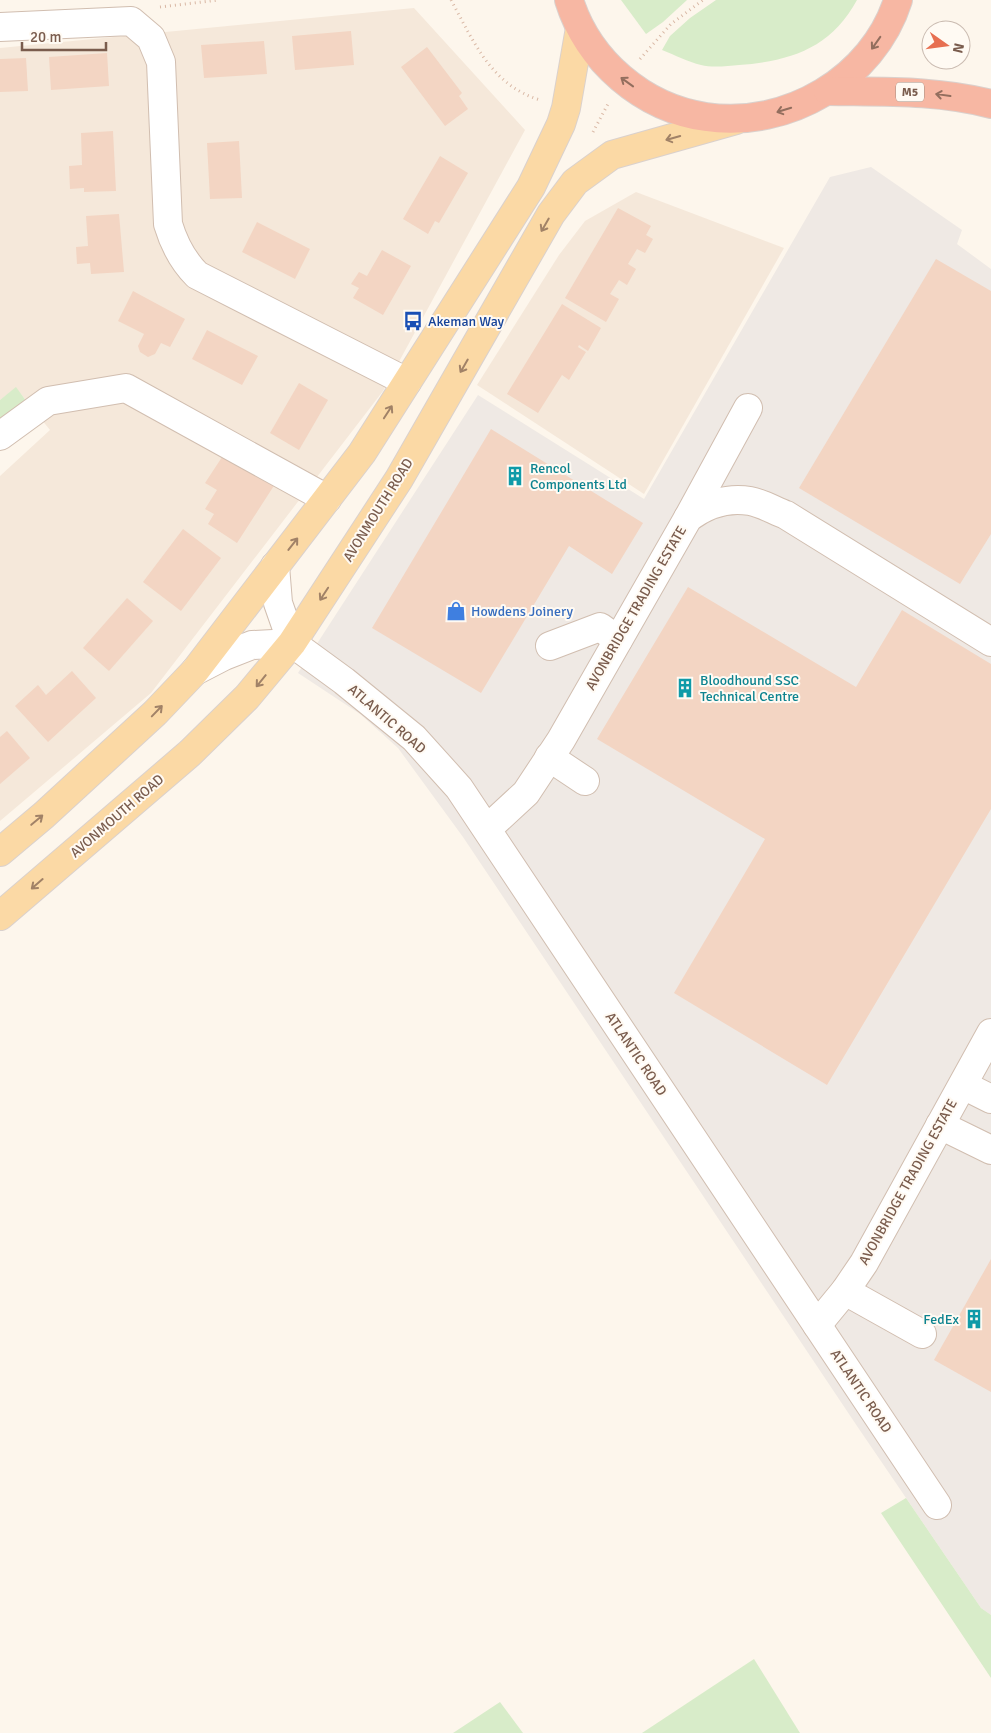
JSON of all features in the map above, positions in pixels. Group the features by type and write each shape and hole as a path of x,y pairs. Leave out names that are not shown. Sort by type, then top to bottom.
{"highway":[{"path":"547,0 574,15 604,62 622,79 647,97 676,110 691,114 737,119 784,112 828,91 855,70 878,43 898,0"},
{"name":"M5","path":"828,91 928,93 969,98 991,104"}],"main road":[{"path":"0,852 44,815 155,713 195,671 362,453 531,188 561,124 566,108 574,15"},
{"name":"AVONMOUTH ROAD","path":"0,916 190,753 247,697 292,643 399,479 551,214 575,182 612,155 737,119"}],"street":[{"path":"0,27 131,21 151,38 161,62 168,224 172,240 186,264 197,275 408,382"},
{"path":"0,436 48,401 126,388 327,500"},
{"path":"688,518 748,408"},
{"name":"AVONBRIDGE TRADING ESTATE","path":"486,829 526,793 618,640 688,518 699,510 713,504 730,500 751,501 786,515 991,642"},
{"path":"195,671 224,656 252,645 292,643 278,603 275,566"},
{"path":"550,646 600,627 618,640"},
{"name":"ATLANTIC ROAD","path":"292,643 344,681 414,738 459,788 937,1505"},
{"path":"549,757 585,781"},
{"name":"AVONBRIDGE TRADING ESTATE","path":"817,1325 851,1296 864,1263 991,1033"},
{"path":"963,1085 991,1099"},
{"path":"940,1125 991,1150"},
{"path":"851,1296 922,1334"}],"path":[{"path":"153,7 161,8 219,0"},
{"path":"451,0 486,63 505,83 530,97"},
{"path":"658,39 671,24 703,0"}],"shaded area":[{"path":"414,8 525,130 383,391 151,693 0,821 0,476 50,430 16,388 0,400 0,48"},
{"path":"871,167 962,230 957,244 991,269 991,1615 981,1608 463,837 398,748 360,714 298,673 478,395 644,499 830,177"},
{"path":"636,192 784,248 644,494 477,385 559,255 585,221"}],"green space":[{"path":"621,0 687,0 663,22 646,34"},
{"path":"716,0 857,0 847,16 822,41 808,49 776,60 739,65 710,66 691,62 662,50 670,36 690,18"},
{"path":"16,387 32,409 0,432 0,400"},
{"path":"906,1498 981,1608 991,1615 991,1678 881,1513"},
{"path":"754,1659 800,1733 642,1733"},
{"path":"500,1702 523,1733 453,1733"}],"building":[{"path":"351,31 354,65 295,70 292,36"},
{"path":"264,41 267,74 204,78 201,45"},
{"path":"427,47 462,93 459,96 468,109 445,126 401,67"},
{"path":"107,53 109,86 51,90 49,57"},
{"path":"26,58 28,91 0,92 0,59"},
{"path":"113,131 116,191 84,192 84,188 70,189 69,166 82,165 81,133"},
{"path":"239,141 242,198 210,199 207,143"},
{"path":"440,156 468,173 439,223 435,221 428,234 403,219"},
{"path":"618,208 651,226 646,235 653,239 645,253 637,249 628,264 636,269 627,285 619,280 610,294 619,299 606,322 565,298"},
{"path":"119,214 124,272 91,274 90,263 77,264 76,247 88,246 86,216"},
{"path":"257,222 310,249 295,279 242,252"},
{"path":"382,250 411,266 383,315 353,298 359,288 351,284 359,272 367,276"},
{"path":"936,259 991,291 991,534 960,584 799,488"},
{"path":"133,291 185,319 170,347 161,343 155,354 148,357 140,352 138,346 144,334 118,321"},
{"path":"562,304 601,328 588,351 579,345 578,347 586,352 569,380 562,375 538,413 507,394"},
{"path":"207,330 258,356 242,385 192,359"},
{"path":"299,383 328,400 299,450 270,433"},
{"path":"491,429 643,523 612,574 569,546 481,693 372,628"},
{"path":"228,448 277,481 237,543 208,524 214,514 205,509 217,490 205,483"},
{"path":"183,529 221,558 181,611 143,582"},
{"path":"688,587 856,687 902,610 991,664 991,809 827,1085 674,993 765,839 597,739"},
{"path":"127,598 153,621 109,671 83,648"},
{"path":"72,671 96,698 48,742 15,706 38,685 46,695"},
{"path":"7,731 30,758 0,784 0,737"},
{"name":"FedEx","path":"991,1259 991,1392 934,1360"}],"place":[{"name":"Akeman Way","path":"413,321"},
{"name":"Rencol Components Ltd","path":"515,476"},
{"name":"Howdens Joinery","path":"456,611"},
{"name":"Bloodhound SSC Technical Centre","path":"685,688"},
{"name":"FedEx","path":"974,1319"}]}
